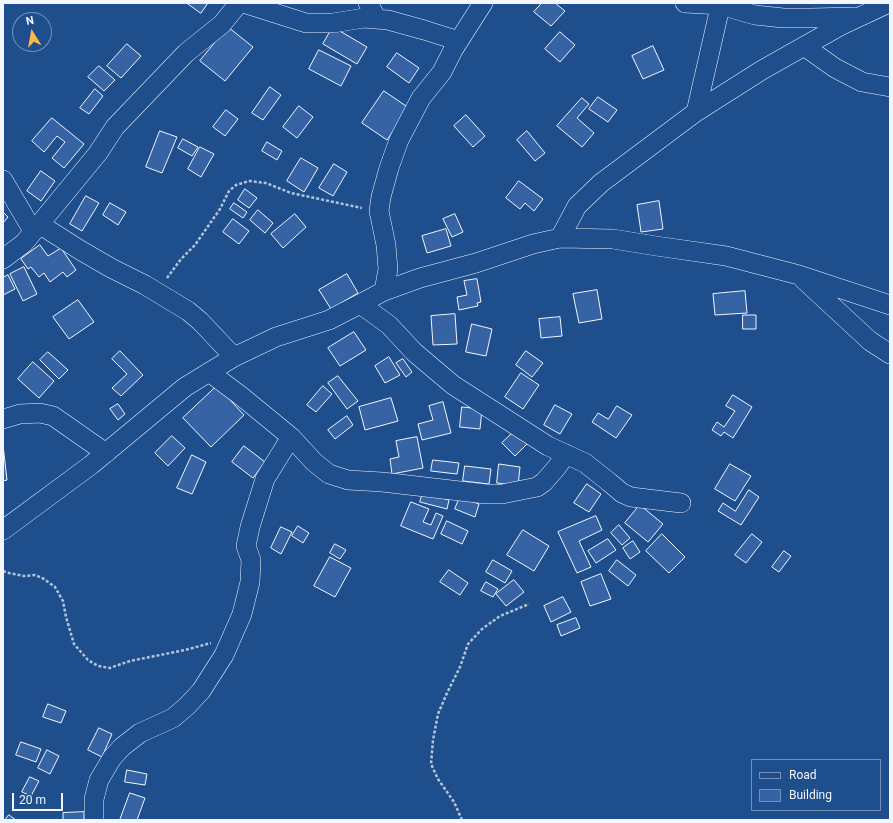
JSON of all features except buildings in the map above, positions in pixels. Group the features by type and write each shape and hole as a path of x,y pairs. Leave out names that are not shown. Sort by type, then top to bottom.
{"street":[{"path":"3,259 24,243 98,153 116,127 186,53 222,24 239,3"},
{"path":"243,3 306,23 333,23 364,18 373,11 388,20 459,41"},
{"path":"384,291 388,269 386,245 379,211 381,197 389,168 399,140 421,98 442,72 453,50 483,3"},
{"path":"685,3 721,4 755,15 783,18 859,17"},
{"path":"560,238 577,206 601,182 696,112 762,70 804,46 840,26 889,3"},
{"path":"696,112 721,4"},
{"path":"804,46 835,68 862,82 890,87"},
{"path":"3,180 36,228 80,250 111,268 145,284 188,311 200,321 234,357"},
{"path":"3,530 91,465 185,387 234,357 276,337 329,320 384,291 420,278 476,263 533,244 560,238 613,239 726,256 799,275 890,305"},
{"path":"799,275 870,341 890,354"},
{"path":"360,304 388,325 414,352 453,385 548,446 585,463 622,493 631,497 680,503"},
{"path":"209,372 291,437 314,462 329,474 348,480 382,482 486,494 502,494 537,487 544,482 566,454"},
{"path":"3,419 20,414 40,413 53,416 106,453"},
{"path":"94,820 94,799 98,780 112,758 122,747 140,733 173,718 187,706 202,691 224,655 242,614 250,582 251,560 246,546 250,527 265,479 291,437"}],"path":[{"path":"156,291 181,259 195,245 220,209 229,191 236,185 249,181 266,183 291,193 379,211"},
{"path":"3,571 9,574 35,576 44,579 55,587 63,601 66,618 74,644 88,660 98,666 110,668 130,661 185,650 232,637"},
{"path":"462,820 454,802 438,779 431,764 433,740 438,714 446,693 460,667 468,644 482,629 500,616 529,604"}]}
